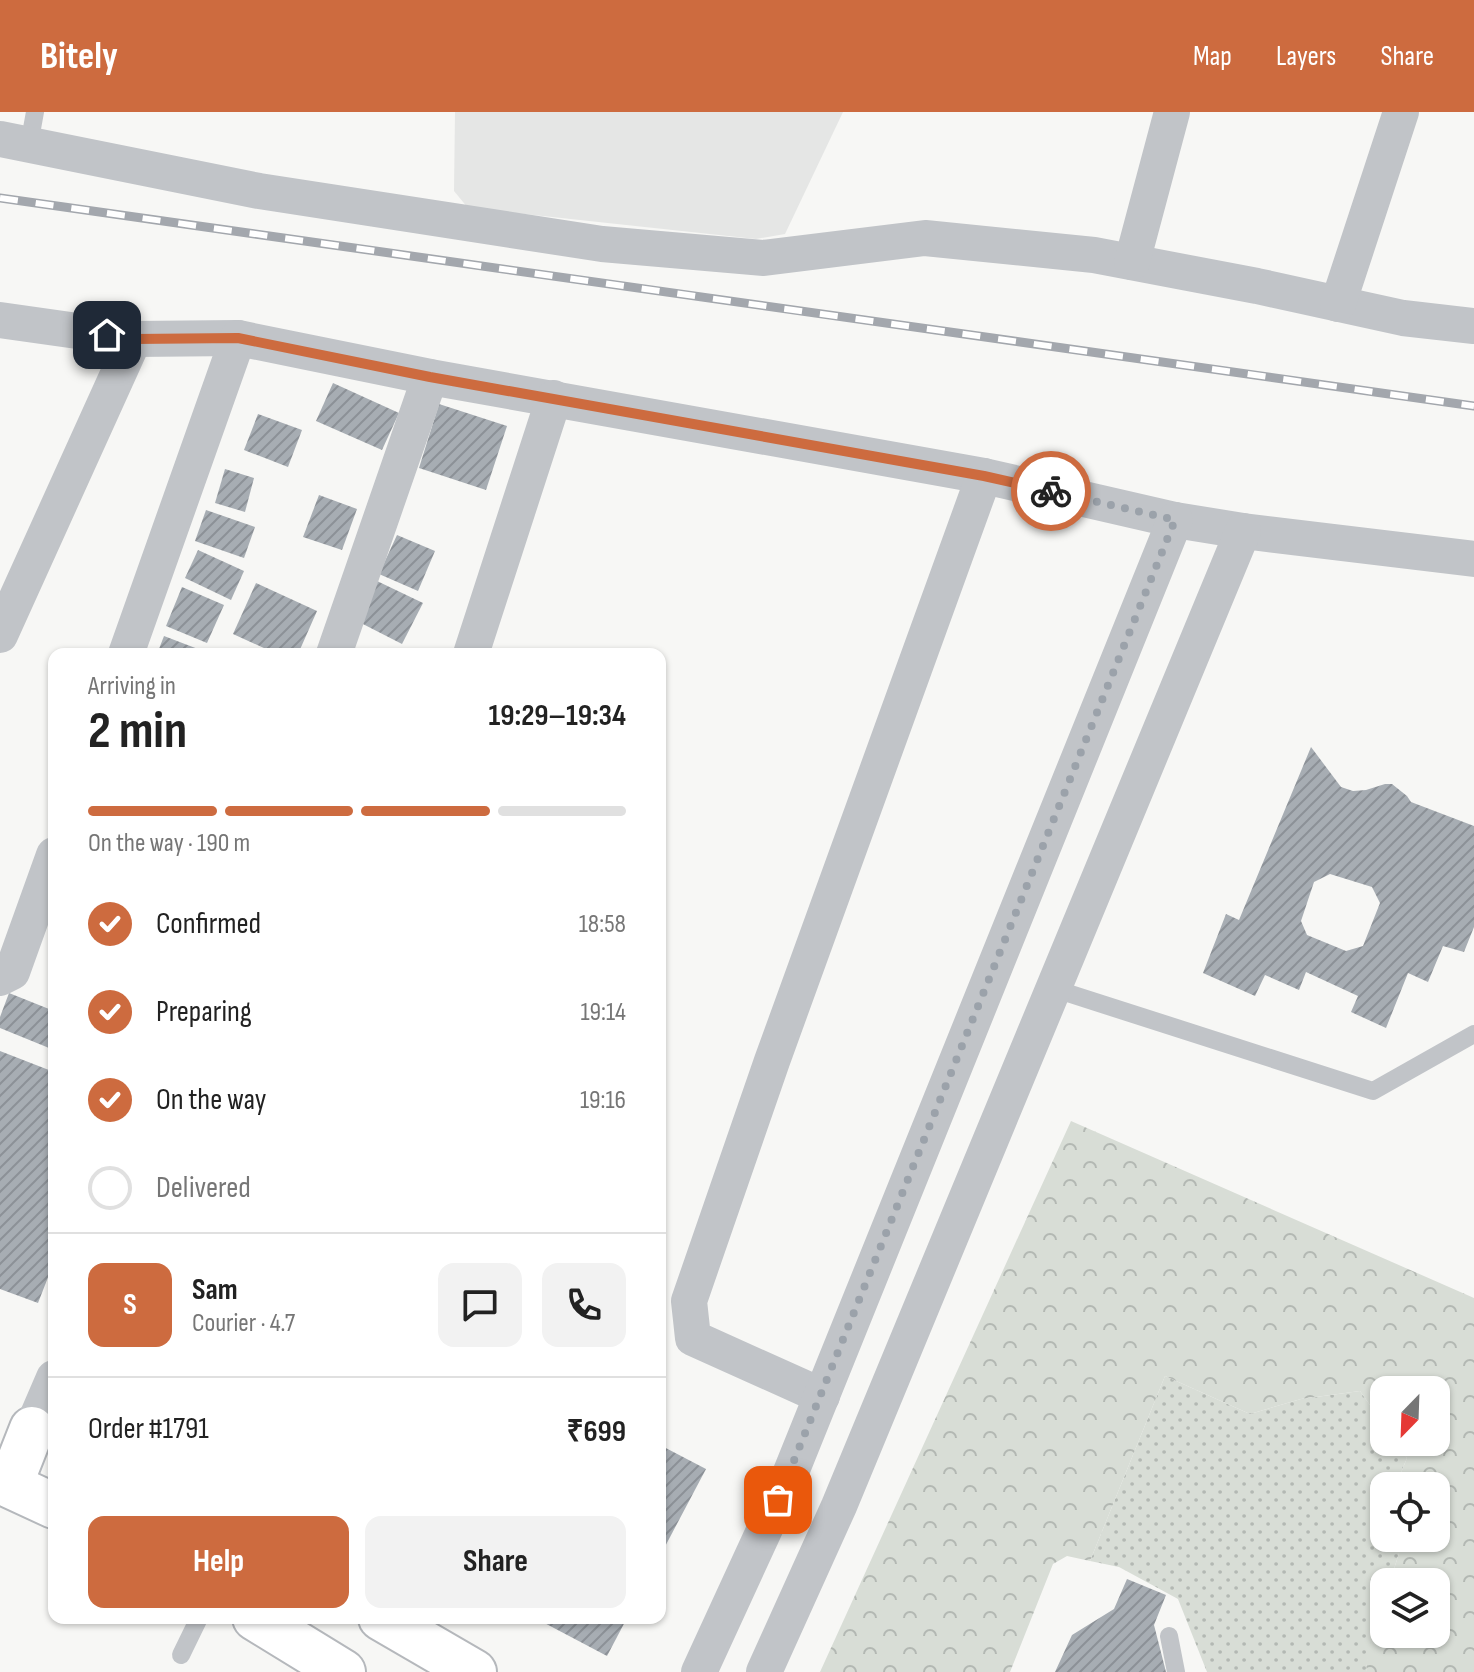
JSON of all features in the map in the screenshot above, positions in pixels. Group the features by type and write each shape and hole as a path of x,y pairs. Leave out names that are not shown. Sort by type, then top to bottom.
{"main road":[{"path":"29,1428 5,1483 48,1503"},
{"path":"265,1624 343,1672"},
{"path":"391,1624 474,1672"}],"street":[{"path":"1132,262 1172,112"},
{"path":"1338,304 1401,112"},
{"path":"21,132 259,191 602,244 764,258 925,238 1094,255 1403,318 1474,326"},
{"path":"0,320 134,339 238,338 430,377 984,476 1175,520 1474,559"},
{"path":"128,648 238,338"},
{"path":"0,635 134,339"},
{"path":"336,648 430,377"},
{"path":"473,648 554,398"},
{"path":"822,1396 693,1338 689,1301 772,1061 984,476"},
{"path":"699,1672 791,1472 1175,520"},
{"path":"764,1672 839,1506 1243,531"},
{"path":"0,978 12,972 48,872"},
{"path":"29,1428 48,1390"}],"lane":[{"path":"1052,988 1373,1091 1474,1034"},
{"path":"181,1655 196,1624"},
{"path":"1169,1636 1176,1672"}],"shaded area":[{"path":"455,112 843,112 785,234 756,239 468,208 454,191"}],"green space":[{"path":"1071,1121 1474,1298 1474,1672 1366,1672 1370,1644 1370,1648 1450,1648 1450,1568 1394,1568 1399,1552 1450,1552 1450,1472 1401,1472 1406,1456 1450,1456 1450,1376 1370,1376 1370,1405 1360,1391 1301,1399 1250,1414 1165,1376 1090,1561 1067,1556 1053,1564 1010,1672 820,1672"},
{"path":"1165,1376 1250,1414 1301,1399 1360,1391 1370,1405 1370,1456 1407,1458 1401,1472 1370,1472 1370,1552 1399,1553 1394,1568 1370,1568 1370,1648 1366,1672 1207,1672 1178,1599 1119,1567 1090,1561"}],"building":[{"path":"333,383 399,413 382,450 316,421"},
{"path":"439,404 507,426 486,490 419,468"},
{"path":"258,414 302,430 288,467 244,450"},
{"path":"225,469 254,478 245,512 215,503"},
{"path":"319,495 357,509 342,550 303,537"},
{"path":"206,510 255,527 244,558 195,541"},
{"path":"397,535 435,551 418,591 379,574"},
{"path":"198,550 244,571 231,600 185,578"},
{"path":"377,581 423,603 402,644 357,621"},
{"path":"256,583 317,611 301,648 264,648 233,634"},
{"path":"182,587 224,605 207,643 166,626"},
{"path":"164,636 195,648 159,648"},
{"path":"1311,747 1341,787 1353,791 1392,784 1411,802 1474,826 1474,927 1464,952 1443,946 1428,982 1408,973 1386,1028 1351,1012 1358,996 1306,972 1299,990 1265,975 1255,996 1203,973 1226,914 1239,920","holes":["1330,874 1372,887 1380,903 1363,946 1346,951 1307,935 1301,921 1314,882"]},
{"path":"9,993 48,1009 48,1048 0,1028 0,1017"},
{"path":"0,1051 48,1070 48,1277 38,1303 0,1289"},
{"path":"666,1448 706,1469 666,1545"},
{"path":"1127,1579 1166,1595 1154,1625 1166,1672 1055,1672 1072,1635 1114,1609"},
{"path":"546,1624 624,1624 607,1656"}],"railway":[{"path":"0,198 1474,406"}],"way so far":[{"path":"778,1500 1175,520 1051,491"}],"route":[{"path":"107,335 134,339 238,338 430,377 984,476 1051,491"}]}
